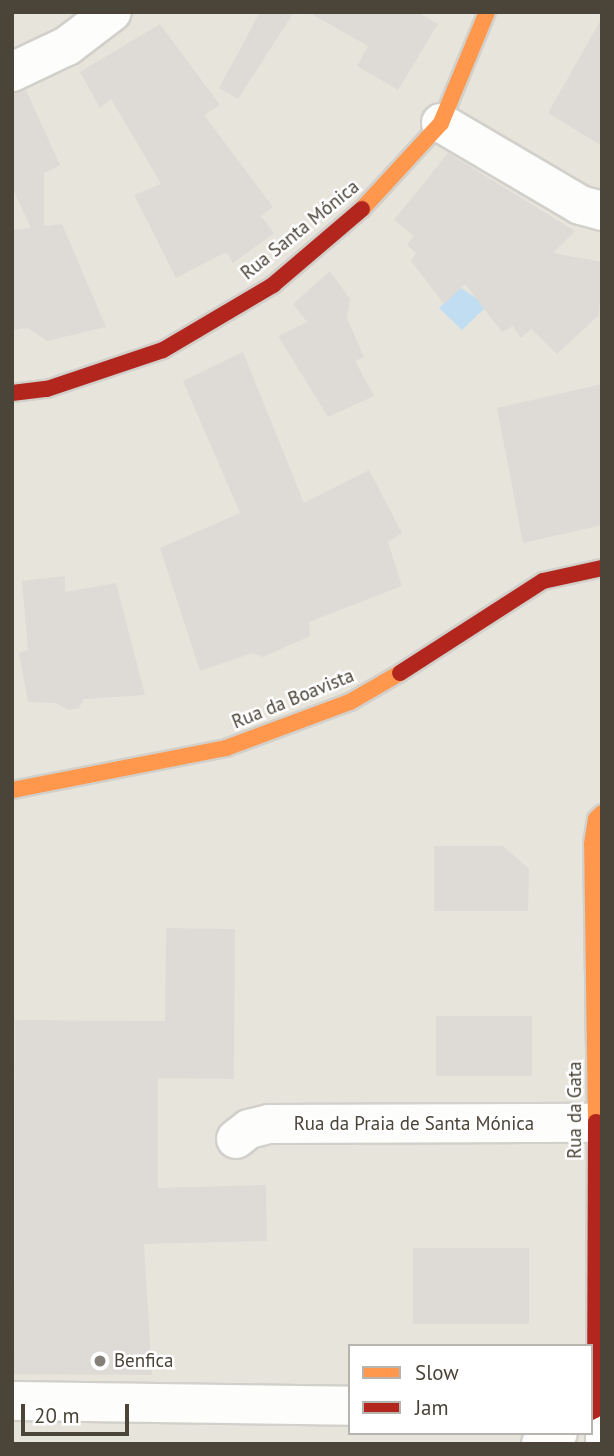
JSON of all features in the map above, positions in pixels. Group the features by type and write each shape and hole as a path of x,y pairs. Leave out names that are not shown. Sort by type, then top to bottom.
{"street":[{"path":"12,72 66,46 112,12"},
{"name":"Rua Santa Mónica","path":"12,393 47,389 163,350 273,285 374,198 441,123 487,12"},
{"path":"441,123 580,205 602,211"},
{"name":"Rua da Boavista","path":"12,790 226,748 350,702 452,644 543,581 602,568"},
{"name":"Rua da Gata","path":"595,1417 596,1123 592,844 596,819 602,813"},
{"name":"Rua da Praia de Santa Mónica","path":"236,1139 249,1129 269,1125 596,1123"},
{"path":"12,1401 348,1406"}],"shaded area":[{"path":"12,12 602,12 602,1444 12,1444"}],"water":[{"path":"461,288 487,306 462,330 439,308"}],"building":[{"path":"260,12 294,12 238,99 219,88"},
{"path":"308,12 417,12 438,24 398,90 357,66 368,46"},
{"path":"602,18 602,146 548,113"},
{"path":"160,24 220,105 204,115 273,207 261,216 274,233 233,263 227,253 222,254 176,278 134,195 161,184 111,99 100,108 80,72"},
{"path":"26,90 60,165 44,173 44,226 62,224 106,327 47,341 28,328 12,330 12,230 31,228 12,187 12,94"},
{"path":"448,153 575,231 553,253 602,262 599,315 557,354 531,329 521,338 513,326 502,332 465,284 444,304 411,261 416,253 407,245 414,236 394,220"},
{"path":"330,271 350,299 347,318 364,357 355,361 374,396 328,417 278,336 307,322 293,304"},
{"path":"243,352 304,503 369,470 402,533 388,542 402,586 309,622 310,636 263,657 252,653 200,671 160,548 240,513 183,381"},
{"path":"602,384 602,525 523,543 497,408"},
{"path":"65,576 65,592 116,583 145,695 84,699 79,708 68,710 56,703 28,702 19,653 28,650 22,581"},
{"path":"434,846 503,846 529,869 528,911 434,911"},
{"path":"166,928 235,929 234,1079 158,1078 158,1188 266,1185 267,1241 144,1244 152,1375 14,1374 15,1020 165,1021"},
{"path":"436,1016 532,1016 532,1076 436,1076"},
{"path":"413,1248 529,1248 529,1324 413,1324"}],"traffic: slow":[{"path":"362,209 441,123 487,12"},
{"path":"12,790 226,748 350,702 400,673"},
{"path":"596,1122 592,844 596,819 602,813"}],"traffic: jam":[{"path":"12,393 47,389 163,350 273,285 362,209"},
{"path":"400,673 543,581 602,568"},
{"path":"593,1411 596,1122"}],"place":[{"name":"Benfica","path":"100,1361"}]}
